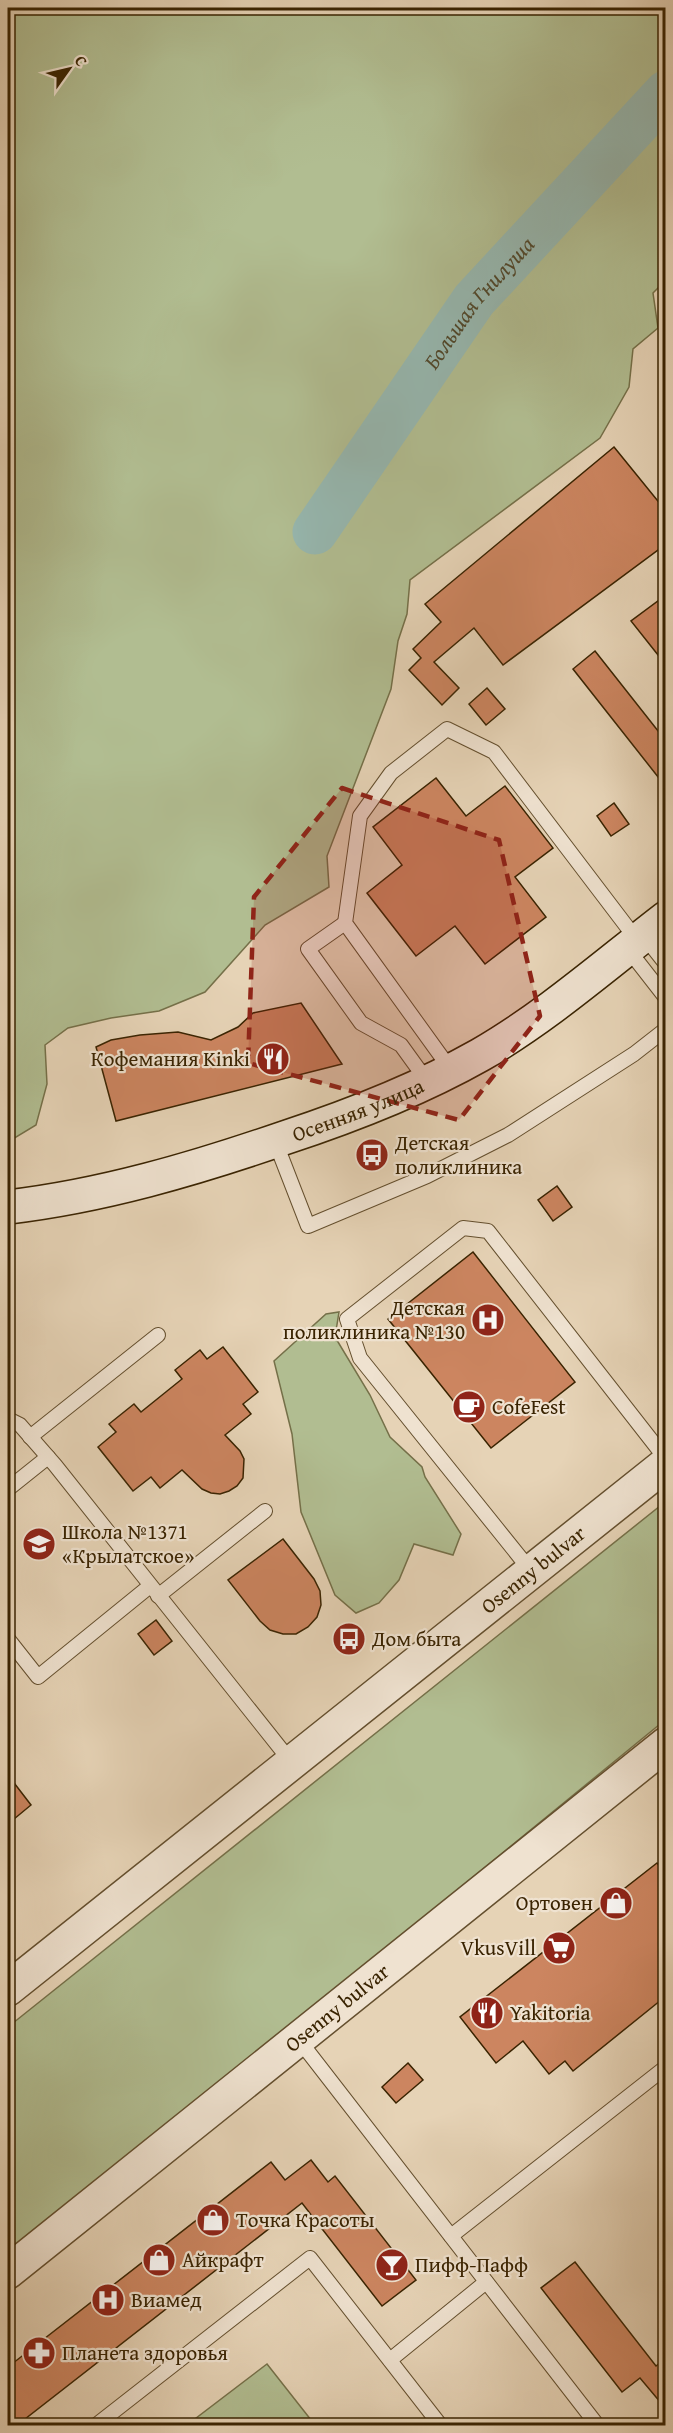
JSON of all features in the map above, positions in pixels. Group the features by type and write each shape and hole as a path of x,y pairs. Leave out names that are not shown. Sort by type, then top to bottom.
{"street":[{"name":"Осенняя улица","path":"8,1207 112,1189 194,1167 357,1112 439,1076 519,1030 643,935"},
{"name":"Osenny bulvar","path":"8,1989 666,1464"},
{"name":"Osenny bulvar","path":"8,2272 666,1744"}],"lane":[{"path":"439,1076 345,923 360,816 391,773 447,729 494,752 666,964"},
{"path":"345,923 308,949 361,1023 401,1046 439,1076"},
{"path":"643,935 666,998"},
{"path":"275,1141 308,1226 427,1176 508,1135 634,1054 666,1029"},
{"path":"531,1572 360,1358 347,1319 463,1228 488,1231 666,1459"},
{"path":"30,1437 158,1335"},
{"path":"8,1419 20,1425 48,1457 292,1763"},
{"path":"8,1489 48,1457"},
{"path":"8,1639 38,1677 265,1511"},
{"path":"299,2040 598,2426"},
{"path":"451,2236 666,2067"},
{"path":"95,2426 310,2258 441,2426"},
{"path":"390,2360 486,2282"}],"highlighted area":[{"path":"342,788 499,840 540,1016 459,1120 248,1063 254,897"}],"green space":[{"path":"8,8 665,8 666,280 653,293 658,328 633,349 629,387 600,438 410,580 407,614 398,641 391,689 327,856 329,887 265,925 205,992 159,1011 111,1018 68,1028 45,1045 47,1084 36,1125 8,1142"},
{"path":"339,1312 335,1337 370,1395 390,1437 422,1467 425,1477 461,1534 453,1555 414,1544 399,1580 379,1603 356,1613 335,1595 301,1512 292,1434 274,1361 326,1314"},
{"path":"665,1502 665,1720 262,2050 8,2253 8,2027"},
{"path":"267,2364 315,2425 187,2425"}],"building":[{"path":"614,447 666,511 666,544 503,665 474,628 434,662 459,688 442,705 409,670 421,658 413,649 441,622 425,604"},
{"path":"666,595 666,665 631,621"},
{"path":"595,651 666,741 666,787 573,669"},
{"path":"487,688 505,709 486,725 469,704"},
{"path":"436,778 466,816 505,786 553,848 515,877 546,917 485,964 455,926 416,956 367,893 402,865 373,827"},
{"path":"614,803 629,824 611,836 597,816"},
{"path":"301,1003 342,1064 116,1121 96,1047 111,1040 178,1032 211,1040 238,1027 253,1013"},
{"path":"557,1186 572,1207 553,1221 538,1200"},
{"path":"473,1252 575,1382 491,1448 388,1319"},
{"path":"223,1347 258,1392 243,1404 251,1414 225,1435 240,1451 244,1459 243,1478 229,1491 220,1494 211,1493 202,1489 182,1470 160,1488 151,1477 133,1491 98,1447 116,1432 109,1424 134,1404 141,1412 182,1379 175,1370 200,1350 207,1359"},
{"path":"283,1539 314,1579 320,1591 321,1605 317,1617 308,1627 296,1634 283,1634 270,1630 260,1621 228,1580"},
{"path":"156,1620 172,1641 154,1655 138,1634"},
{"path":"8,1775 31,1805 8,1824"},
{"path":"657,1863 666,1874 666,1996 573,2071 565,2061 549,2074 523,2041 496,2063 460,2017"},
{"path":"408,2063 423,2080 396,2103 382,2087"},
{"path":"311,2160 328,2182 335,2176 416,2280 382,2306 302,2203 16,2426 8,2426 8,2367 271,2162 285,2180"},
{"path":"575,2262 656,2366 666,2358 666,2409 640,2378 622,2392 541,2288"}],"waterway":[{"name":"Большая Гнилуша","path":"315,532 474,300 666,93"}],"place":[{"name":"Кофемания Kinki","path":"273,1059"},
{"name":"Детская поликлиника","path":"372,1155"},
{"name":"Детская поликлиника №130","path":"488,1320"},
{"name":"CofeFest","path":"469,1407"},
{"name":"Школа №1371 «Крылатское»","path":"39,1544"},
{"name":"Дом быта","path":"349,1639"},
{"name":"Ортовен","path":"616,1903"},
{"name":"VkusVill","path":"559,1948"},
{"name":"Yakitoria","path":"487,2013"},
{"name":"Точка Красоты","path":"213,2220"},
{"name":"Айкрафт","path":"159,2260"},
{"name":"Пифф-Пафф","path":"392,2265"},
{"name":"Виамед","path":"108,2300"},
{"name":"Планета здоровья","path":"39,2353"}]}
